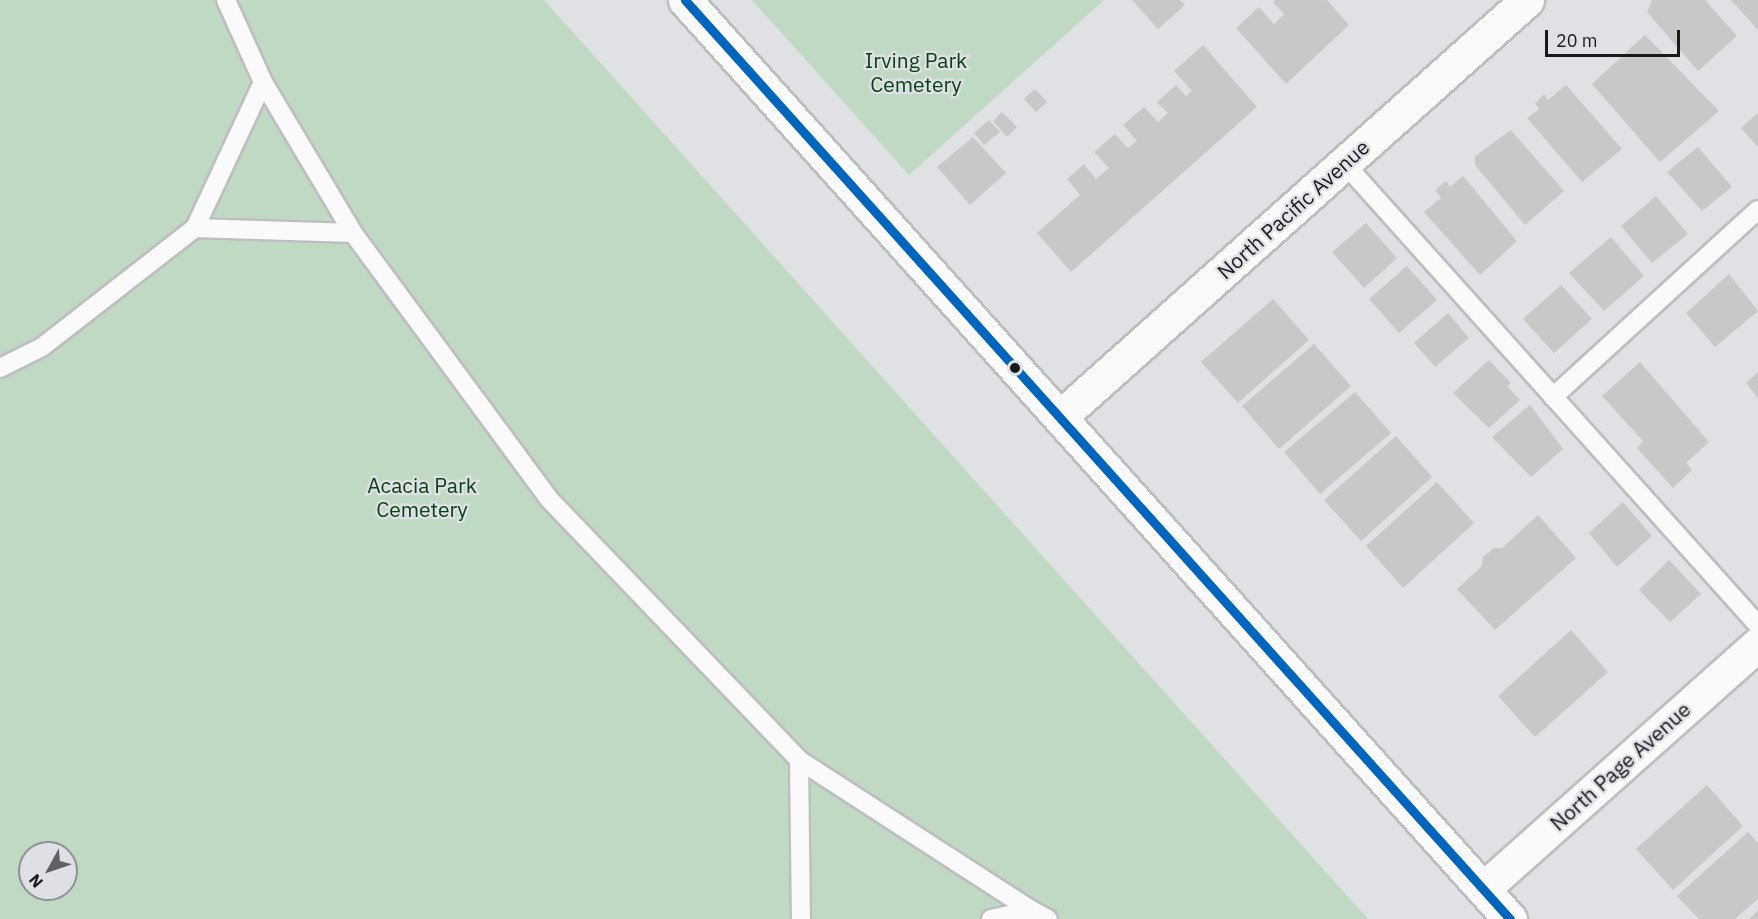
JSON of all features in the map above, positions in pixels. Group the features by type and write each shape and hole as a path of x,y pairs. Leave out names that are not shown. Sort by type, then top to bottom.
{"main road":[{"path":"685,0 1510,919"},
{"name":"North Pacific Avenue","path":"1060,417 1527,0"},
{"name":"North Page Avenue","path":"1483,889 1758,644"}],"lane":[{"path":"226,0 263,82 353,233 549,499 799,760 1048,919"},
{"path":"0,368 42,347 195,228 263,82"},
{"path":"1344,164 1758,625"},
{"path":"1553,397 1758,210"},
{"path":"195,228 353,233"},
{"path":"799,760 801,919"},
{"path":"991,919 1031,910"}],"green space":[{"name":"Acacia Park Cemetery","path":"0,0 544,0 1368,919 0,919"},
{"name":"Irving Park Cemetery","path":"752,0 1104,0 909,175"}],"building":[{"path":"1132,0 1180,0 1185,5 1158,29"},
{"path":"1276,0 1327,0 1349,25 1286,84 1236,28 1259,7 1274,24 1284,14 1273,2"},
{"path":"1652,0 1705,0 1737,36 1698,71 1647,12"},
{"path":"1731,0 1758,0 1758,30"},
{"path":"1645,35 1719,111 1660,162 1592,84"},
{"path":"1203,45 1257,107 1071,272 1037,233 1080,195 1067,179 1084,164 1096,179 1109,168 1094,152 1115,134 1128,148 1137,141 1123,125 1144,107 1158,122 1168,113 1157,102 1176,85 1186,96 1192,91 1174,71"},
{"path":"1566,85 1622,149 1582,182 1527,118 1539,109 1535,103 1544,94 1548,100"},
{"path":"1035,89 1047,102 1036,112 1024,99"},
{"path":"1002,112 1017,127 1007,137 993,121"},
{"path":"1758,113 1758,147 1741,128"},
{"path":"989,120 1000,132 984,145 974,133"},
{"path":"1511,130 1564,191 1525,225 1475,165 1475,156"},
{"path":"973,137 1006,173 970,205 937,167"},
{"path":"1698,147 1732,187 1702,211 1667,172"},
{"path":"1463,176 1517,241 1480,275 1424,212 1441,198 1435,190 1446,181 1450,187"},
{"path":"1656,196 1688,234 1652,263 1621,226"},
{"path":"1366,223 1397,258 1364,288 1332,252"},
{"path":"1611,237 1644,276 1604,311 1569,273"},
{"path":"1407,266 1437,300 1399,333 1369,299"},
{"path":"1729,274 1758,311 1715,347 1686,313"},
{"path":"1561,285 1592,319 1554,353 1523,319"},
{"path":"1273,299 1309,340 1238,403 1201,362"},
{"path":"1448,313 1469,338 1435,367 1414,343"},
{"path":"1314,344 1351,386 1279,449 1242,406"},
{"path":"1489,360 1511,383 1507,386 1520,400 1489,428 1453,393"},
{"path":"1640,362 1709,442 1686,463 1692,470 1673,488 1637,448 1643,441 1602,396"},
{"path":"1758,372 1758,398 1746,383"},
{"path":"1355,392 1391,433 1320,494 1284,452"},
{"path":"1530,405 1563,449 1531,477 1492,437"},
{"path":"1396,436 1432,477 1361,541 1324,500"},
{"path":"1437,482 1474,523 1403,588 1366,546"},
{"path":"1623,502 1652,536 1617,567 1589,533"},
{"path":"1538,515 1576,558 1495,630 1457,589 1482,566 1483,557 1494,548 1502,548"},
{"path":"1669,560 1701,594 1670,622 1639,590"},
{"path":"1571,630 1608,672 1535,737 1498,696"},
{"path":"1707,785 1743,826 1673,890 1636,849"},
{"path":"1748,832 1758,843 1758,899 1735,919 1699,919 1677,896"},
{"path":"1758,910 1758,919 1749,919"}],"transit line":[{"path":"685,0 1510,919"}]}
